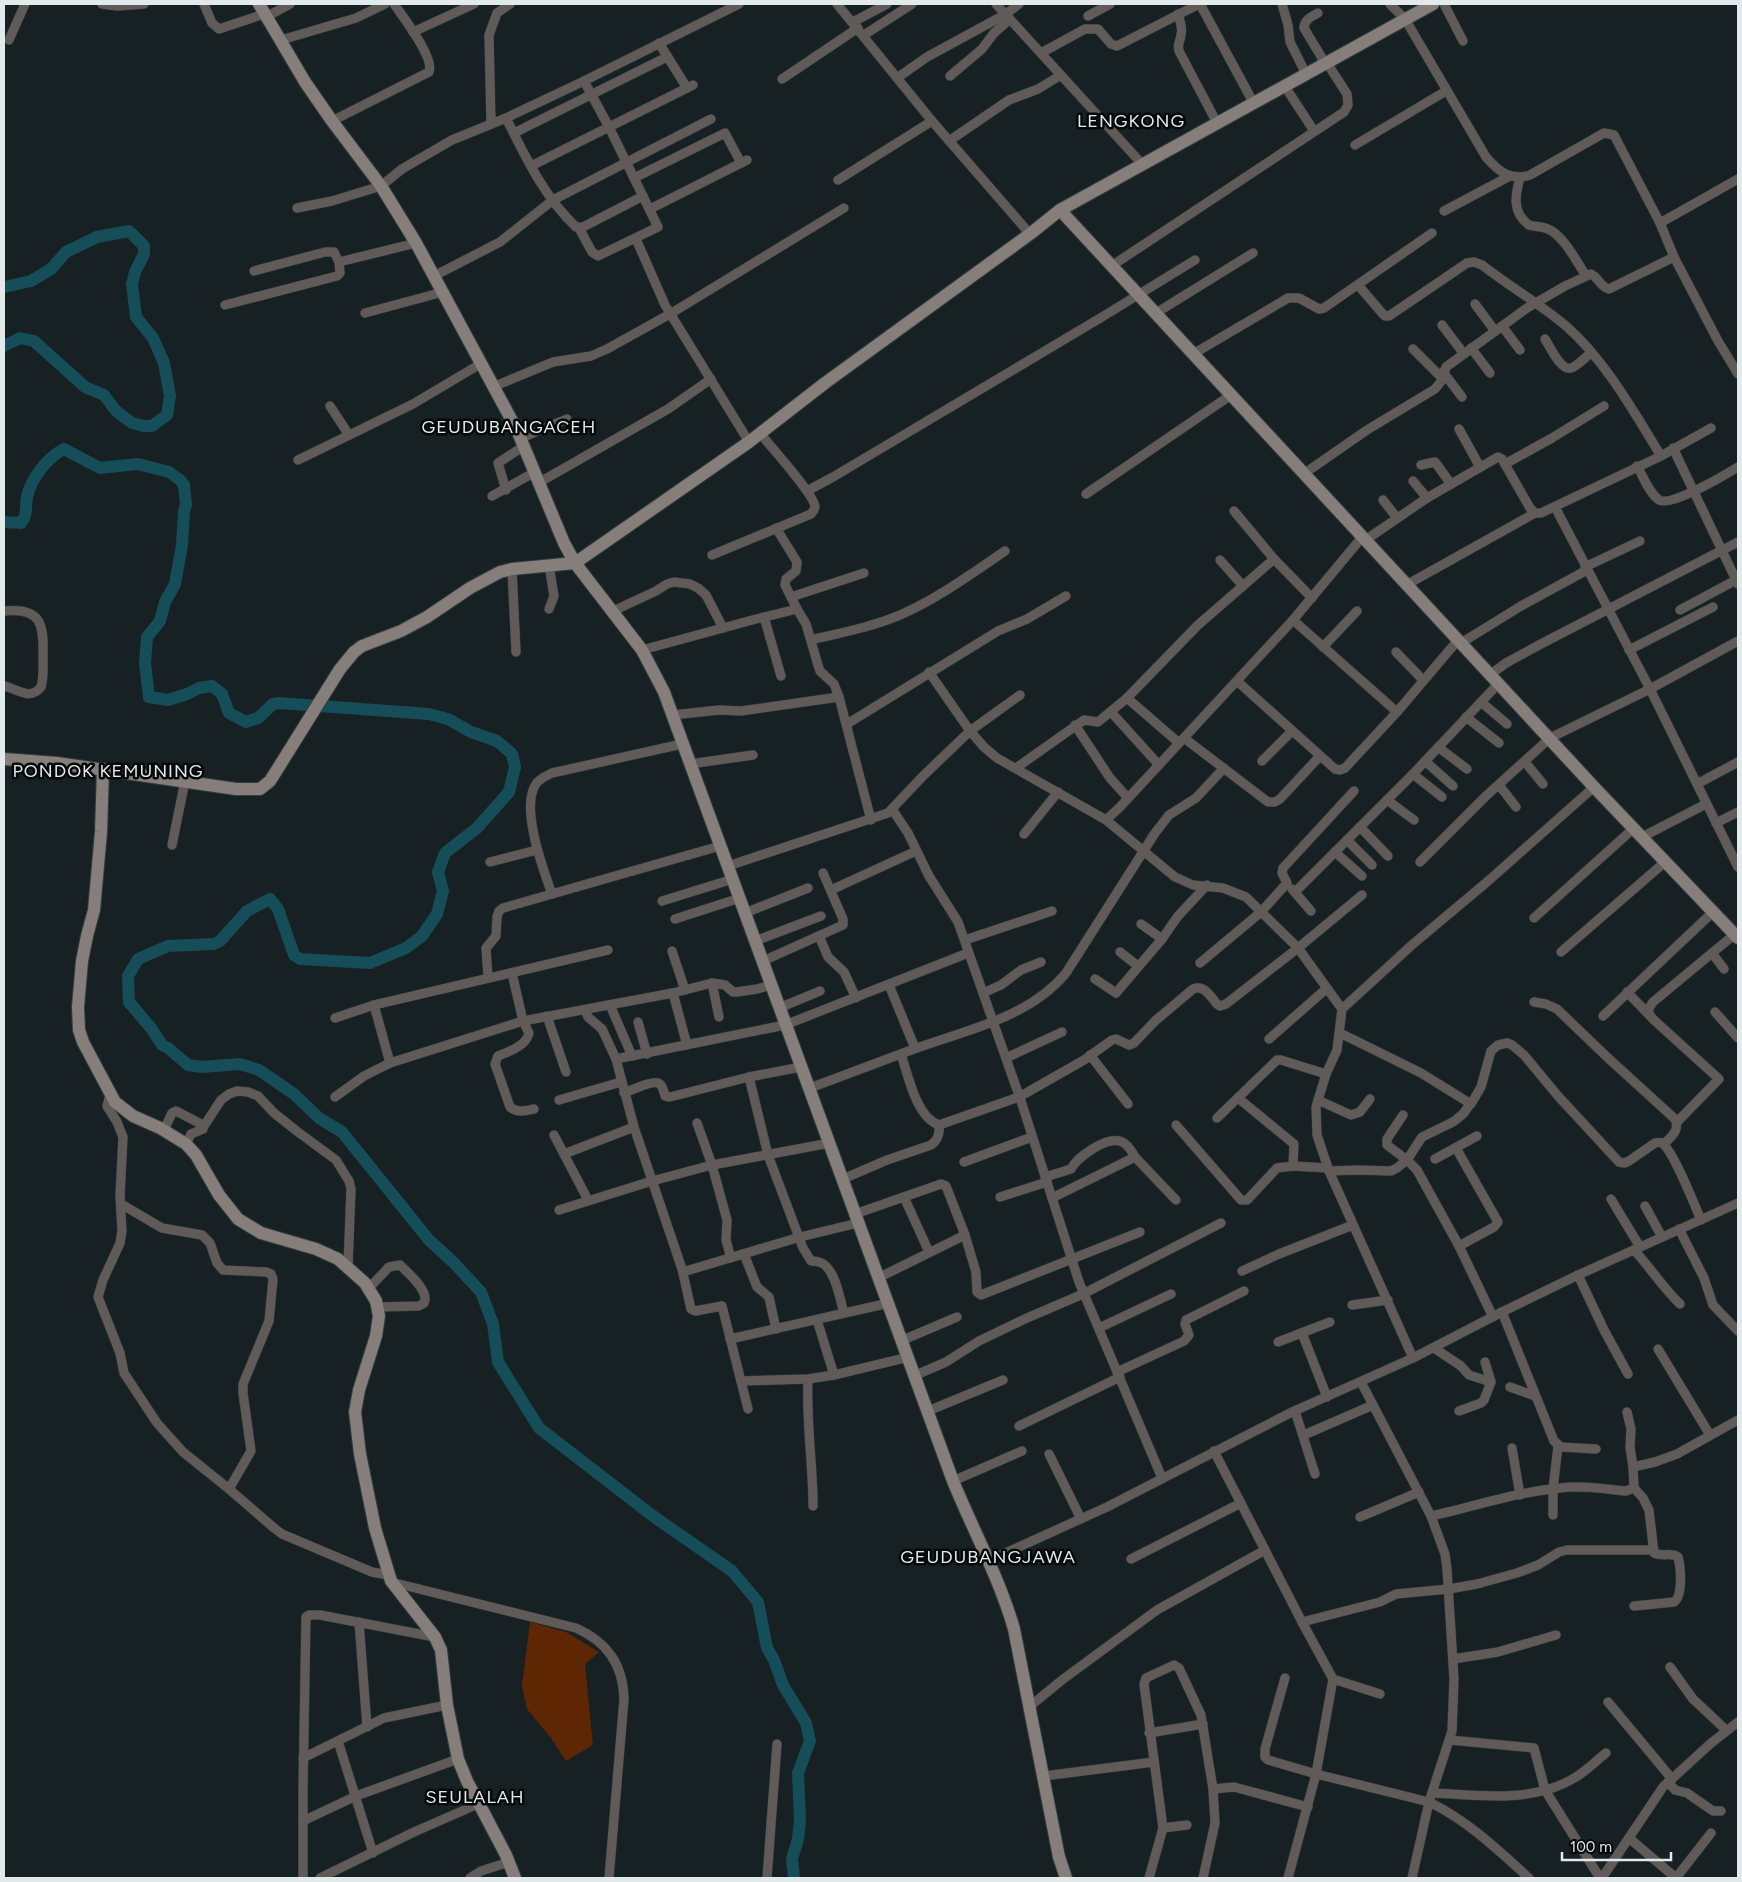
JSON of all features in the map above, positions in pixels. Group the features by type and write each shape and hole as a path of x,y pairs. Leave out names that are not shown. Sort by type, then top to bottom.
{"street":[{"path":"9,40 25,4"},
{"path":"102,4 118,6 144,4"},
{"path":"204,4 212,23 219,29 290,4"},
{"path":"281,40 350,20 386,4"},
{"path":"332,121 429,72 431,68 429,60 394,4"},
{"path":"413,32 474,4"},
{"path":"491,123 489,35 497,13 510,4"},
{"path":"297,208 332,201 381,186 402,169 470,131 506,118 739,4"},
{"path":"837,4 932,121 1030,234"},
{"path":"782,79 858,28 887,4"},
{"path":"858,28 912,4"},
{"path":"996,4 1142,164"},
{"path":"950,76 982,49 1019,4"},
{"path":"1088,16 1110,4"},
{"path":"1041,54 1085,29 1098,29 1111,44 1117,46 1200,4 1253,102"},
{"path":"1282,4 1288,25 1290,42 1306,74"},
{"path":"1390,4 1405,20 1486,157 1496,168 1510,176 1520,178 1530,175 1604,133 1614,135 1660,223 1674,257 1718,341 1738,374"},
{"path":"4,759 57,763 236,789 260,789 270,781 340,669 350,656 362,646 414,624 500,572 512,569 575,563 760,434 824,384 1030,234 1060,210 1433,4"},
{"path":"1444,4 1463,42"},
{"path":"263,12 305,82 381,186 416,243 482,363 522,442 564,543 575,563 642,650 658,679 673,715 785,1025 880,1277 953,1480 1001,1587 1014,1629 1059,1857 1066,1878"},
{"path":"1113,265 1344,112 1348,105 1346,94 1304,28 1304,23 1318,13"},
{"path":"1178,14 1182,28 1181,37 1177,45 1179,51 1217,123"},
{"path":"897,78 927,57 1008,17"},
{"path":"531,166 690,86 667,57 659,43"},
{"path":"514,134 667,57"},
{"path":"949,141 1009,100 1038,89 1061,75"},
{"path":"506,118 531,166 561,213 579,228 592,252 598,256 636,239 658,227 609,127 584,81"},
{"path":"1284,85 1314,131"},
{"path":"1355,145 1446,91"},
{"path":"434,276 500,242 553,200 711,119"},
{"path":"838,180 932,121"},
{"path":"634,178 725,133 744,161 650,209"},
{"path":"1444,211 1510,176"},
{"path":"1520,178 1517,190 1517,210 1529,225 1541,226 1553,231 1571,252 1586,276"},
{"path":"1660,223 1738,179"},
{"path":"579,228 643,196"},
{"path":"494,386 553,362 591,356 670,314 844,208"},
{"path":"1060,210 1113,265 1594,787 1737,936 1712,953 1653,1002 1648,1014"},
{"path":"1193,354 1288,298 1299,298 1319,309 1324,308 1432,233"},
{"path":"636,239 670,314 749,442"},
{"path":"340,262 416,243"},
{"path":"224,305 336,276 340,273 340,262 334,252 325,252 254,271"},
{"path":"1156,313 1253,253"},
{"path":"1304,473 1367,430 1435,389 1446,367 1527,308 1565,286 1591,274 1595,276 1603,287 1609,289 1674,257"},
{"path":"807,490 872,454 1195,260"},
{"path":"1358,285 1382,313 1385,316 1389,316 1467,263 1474,262 1482,265 1566,326 1591,353 1619,390 1660,456"},
{"path":"365,313 443,292"},
{"path":"1475,304 1520,350"},
{"path":"1442,325 1490,373"},
{"path":"1545,339 1561,364 1566,368 1575,366 1591,353"},
{"path":"1413,349 1443,376 1462,397"},
{"path":"298,460 413,404 482,363"},
{"path":"492,496 538,477 668,409 711,379"},
{"path":"1086,494 1231,395"},
{"path":"330,406 349,435"},
{"path":"1505,464 1604,406"},
{"path":"506,490 498,463 522,442 567,419"},
{"path":"1408,584 1535,513 1541,513 1555,507 1660,456 1710,428"},
{"path":"1459,429 1480,467"},
{"path":"712,555 811,514 814,510 815,505 807,490 760,434"},
{"path":"1673,448 1737,582 1680,610"},
{"path":"1106,820 1182,741 1365,538 1427,498 1498,457 1502,459 1535,513"},
{"path":"1420,465 1435,462 1451,484"},
{"path":"1638,466 1658,499 1664,502 1694,492 1738,467"},
{"path":"1413,481 1427,498"},
{"path":"1383,500 1397,518"},
{"path":"1555,507 1607,610 1650,689 1738,865"},
{"path":"1234,511 1274,559 1312,598"},
{"path":"776,528 797,562 796,571 786,579 785,585 804,619 820,671 834,684 839,697 870,820"},
{"path":"1237,680 1320,756 1335,769 1340,770 1345,768 1397,712 1459,641 1586,568 1640,541"},
{"path":"1295,892 1426,761 1481,702 1506,663 1738,542"},
{"path":"811,640 898,616 962,580 1005,551"},
{"path":"1016,768 1075,725 1087,720 1097,723 1111,712 1127,698 1198,624 1274,559"},
{"path":"1220,560 1243,586"},
{"path":"549,565 554,596 549,609"},
{"path":"512,569 516,652"},
{"path":"791,597 864,573"},
{"path":"612,612 666,584 674,582 690,584 706,595 722,628"},
{"path":"847,724 998,631 1027,619 1066,596"},
{"path":"1629,650 1713,607"},
{"path":"642,650 798,609"},
{"path":"4,612 15,610 26,612 39,622 44,634 42,687 36,693 29,695 4,686"},
{"path":"1324,646 1357,611"},
{"path":"764,617 781,676"},
{"path":"1293,620 1397,712"},
{"path":"1420,862 1498,785 1550,738 1650,689 1738,641"},
{"path":"1396,652 1423,680"},
{"path":"929,672 970,731 997,758 1106,820 1175,877 1193,885 1223,888 1246,897 1298,948 1342,1009"},
{"path":"728,866 888,813 970,731 1020,695"},
{"path":"673,715 719,710 741,711 839,697"},
{"path":"1127,698 1182,741 1224,768 1268,802 1276,802 1280,799 1320,756"},
{"path":"1481,702 1507,724"},
{"path":"1111,712 1159,765"},
{"path":"1466,717 1499,743"},
{"path":"1075,725 1110,778 1128,798"},
{"path":"1262,761 1292,731"},
{"path":"552,894 537,850 530,810 532,794 536,784 542,778 577,768 682,744"},
{"path":"1438,747 1467,769"},
{"path":"690,764 753,755"},
{"path":"1426,761 1453,786"},
{"path":"1525,762 1543,784"},
{"path":"1697,784 1738,762"},
{"path":"810,1088 915,1048 993,1022 1043,995 1066,973 1143,851 1169,815 1196,798 1224,768"},
{"path":"103,769 101,832 94,910 82,961 78,1025 83,1042 110,1096 115,1102 133,1116 164,1130 186,1144 196,1155 229,1210 244,1224 261,1234 326,1252 348,1266 369,1288 378,1307 379,1322 356,1400 356,1426 374,1528 389,1578 434,1637 441,1650 447,1704 458,1759 478,1804 509,1862 515,1878"},
{"path":"1413,774 1442,797"},
{"path":"172,845 185,781"},
{"path":"1498,785 1516,807"},
{"path":"1413,1358 1328,1170 1317,1135 1318,1100 1326,1074 1337,1050 1342,1009 1413,944 1487,882 1594,787"},
{"path":"1311,911 1288,883 1282,873 1283,868 1354,790"},
{"path":"1024,834 1058,792"},
{"path":"1387,800 1414,820"},
{"path":"1534,918 1638,833 1662,826 1706,804"},
{"path":"892,808 908,833 932,882 958,922 1006,1058 1083,1294 1162,1478"},
{"path":"1716,823 1738,812"},
{"path":"1360,827 1388,856"},
{"path":"1347,840 1372,865"},
{"path":"488,977 486,948 496,936 499,910 720,846"},
{"path":"490,862 537,850"},
{"path":"831,890 916,851"},
{"path":"1335,852 1362,876"},
{"path":"1561,952 1665,862"},
{"path":"763,962 843,925 844,922 823,873"},
{"path":"662,901 732,879"},
{"path":"1200,963 1261,912 1288,883"},
{"path":"1095,979 1116,993 1162,939 1178,916 1207,885"},
{"path":"745,913 808,888"},
{"path":"901,1054 920,1106 932,1123 939,1125 1019,1097 1116,1038 1129,1045 1134,1043 1156,1021 1198,986 1203,988 1217,1004 1223,1005 1298,948 1362,895"},
{"path":"675,919 740,898"},
{"path":"965,940 1052,911"},
{"path":"1602,1016 1714,911"},
{"path":"755,941 821,916"},
{"path":"1141,924 1162,939"},
{"path":"819,936 828,957 844,972 856,998"},
{"path":"335,1018 374,1005 608,950"},
{"path":"672,951 685,990"},
{"path":"1120,952 1138,966"},
{"path":"616,1060 785,1025 968,953"},
{"path":"1712,953 1724,969"},
{"path":"983,993 1001,985 1021,970 1041,962"},
{"path":"512,973 523,1020 529,1033 526,1041 498,1056 495,1064 510,1107 519,1112 534,1109"},
{"path":"335,1097 364,1076 390,1063 523,1020 673,993 712,983 725,985 733,992 771,985"},
{"path":"712,983 719,1017"},
{"path":"889,985 915,1048"},
{"path":"1269,1039 1326,989"},
{"path":"779,1008 820,991"},
{"path":"1627,992 1648,1014 1719,1079 1677,1122 1676,1132 1664,1144"},
{"path":"673,993 687,1045"},
{"path":"1534,1002 1546,1004 1556,1009 1677,1122"},
{"path":"374,1005 390,1063"},
{"path":"610,1005 632,1056"},
{"path":"585,1010 588,1017 602,1030 616,1060 634,1127 682,1270 691,1309 695,1311 722,1306 748,1409"},
{"path":"1715,1012 1738,1038"},
{"path":"547,1016 566,1072"},
{"path":"638,1022 647,1054"},
{"path":"1006,1058 1062,1032"},
{"path":"1340,1032 1421,1073 1471,1104"},
{"path":"607,1039 623,1034"},
{"path":"1176,1125 1241,1200 1247,1200 1273,1171 1281,1167 1390,1171 1407,1160 1422,1137 1453,1122 1471,1104 1481,1087 1491,1051 1498,1045 1507,1043 1524,1055 1558,1096 1619,1162 1629,1161 1655,1143 1660,1142 1664,1144 1677,1166 1701,1220"},
{"path":"1090,1055 1128,1104"},
{"path":"1217,1118 1277,1060 1326,1074"},
{"path":"624,1093 651,1083 657,1083 662,1085 665,1096 670,1097 749,1077 801,1067"},
{"path":"749,1077 768,1155 803,1248 811,1261 819,1262 830,1270 844,1313"},
{"path":"560,1100 621,1082"},
{"path":"186,1144 191,1134 203,1129 221,1100 229,1094 237,1091 248,1092 258,1096 274,1113 336,1160 349,1181 351,1189 348,1266"},
{"path":"110,1096 107,1106 117,1122 123,1137 122,1231 120,1243 103,1280 98,1297 120,1353 124,1372 157,1423 184,1452 282,1534 389,1578 576,1628 595,1639 613,1657 620,1669 624,1682 624,1698 609,1878"},
{"path":"1238,1098 1294,1144 1293,1166"},
{"path":"1318,1100 1351,1115 1360,1112 1370,1099"},
{"path":"164,1130 172,1113 176,1111 204,1126"},
{"path":"1403,1115 1386,1143 1417,1170 1459,1246 1493,1317"},
{"path":"697,1124 712,1165 727,1220 726,1240 731,1258"},
{"path":"843,1179 886,1160 931,1145 936,1142 939,1135 939,1125"},
{"path":"564,1154 634,1127"},
{"path":"554,1135 588,1200"},
{"path":"1435,1159 1477,1136"},
{"path":"964,1162 1032,1137"},
{"path":"1000,1197 1071,1169 1075,1162 1092,1149 1120,1140 1176,1200"},
{"path":"559,1210 652,1181 712,1165 830,1143"},
{"path":"1456,1148 1498,1222 1494,1227 1459,1246"},
{"path":"1052,1198 1135,1157"},
{"path":"682,1270 686,1271 800,1237 857,1218 904,1197 941,1184 946,1186 965,1235 976,1272 977,1292 981,1295 1140,1232"},
{"path":"904,1197 929,1252"},
{"path":"1611,1199 1637,1248 1670,1294 1680,1304"},
{"path":"990,1560 1081,1519 1295,1410 1413,1358 1578,1275 1738,1202"},
{"path":"121,1204 162,1228 202,1235 210,1243 217,1263 223,1270 266,1272 271,1274 273,1279 269,1321 247,1371 243,1389 252,1451 229,1489"},
{"path":"1645,1206 1662,1237"},
{"path":"916,1375 942,1364 979,1341 1083,1294 1221,1223"},
{"path":"1242,1271 1279,1254 1353,1225"},
{"path":"1680,1229 1704,1278 1713,1305 1738,1331"},
{"path":"880,1277 965,1235"},
{"path":"744,1254 757,1287 769,1297 776,1329"},
{"path":"369,1288 389,1267 400,1265 416,1281 425,1294 426,1299 419,1306 378,1307"},
{"path":"1578,1275 1604,1330 1628,1374"},
{"path":"1019,1426 1184,1341 1189,1335 1185,1324 1186,1320 1244,1291"},
{"path":"1099,1328 1171,1294"},
{"path":"1352,1305 1388,1300"},
{"path":"730,1339 889,1303"},
{"path":"1502,1312 1550,1432 1558,1446 1553,1489 1553,1515"},
{"path":"903,1340 958,1317"},
{"path":"817,1320 834,1375"},
{"path":"1278,1342 1330,1322"},
{"path":"1302,1333 1327,1397"},
{"path":"1434,1348 1461,1366 1469,1375 1491,1382"},
{"path":"1658,1349 1710,1435"},
{"path":"741,1381 808,1379 834,1375 909,1357"},
{"path":"1459,1410 1482,1402 1491,1382 1485,1362"},
{"path":"808,1379 807,1409 813,1480 813,1506"},
{"path":"928,1411 1003,1380"},
{"path":"1361,1382 1431,1516 1445,1554 1449,1589 1454,1679 1452,1731 1431,1798 1412,1878"},
{"path":"1510,1388 1535,1396"},
{"path":"1304,1435 1373,1405"},
{"path":"1295,1410 1315,1474"},
{"path":"1627,1412 1631,1429 1630,1448 1634,1488 1647,1504 1656,1554 1674,1554 1678,1557 1680,1596 1674,1602 1634,1606"},
{"path":"1633,1467 1677,1454 1738,1420"},
{"path":"1558,1446 1596,1449"},
{"path":"1512,1448 1520,1495"},
{"path":"953,1480 1022,1451"},
{"path":"1214,1451 1333,1679 1316,1774 1288,1878"},
{"path":"1049,1454 1081,1519"},
{"path":"1431,1516 1553,1489 1577,1487 1626,1491 1634,1488"},
{"path":"1360,1517 1419,1492"},
{"path":"1131,1559 1241,1502"},
{"path":"1029,1707 1062,1680 1157,1610 1265,1550"},
{"path":"1302,1622 1384,1600 1396,1594 1449,1589 1477,1584 1517,1573 1538,1565 1559,1552 1567,1550 1654,1550"},
{"path":"303,1878 306,1617 320,1615 434,1637"},
{"path":"359,1622 367,1727"},
{"path":"1453,1658 1498,1652 1556,1635"},
{"path":"1149,1878 1163,1828 1149,1733 1144,1680 1174,1665 1179,1668 1198,1708 1203,1724 1213,1789 1215,1829 1203,1878"},
{"path":"1670,1667 1693,1698 1726,1730"},
{"path":"1285,1678 1265,1749 1265,1757 1268,1760 1316,1774 1431,1798 1496,1797 1545,1790 1575,1778 1606,1753"},
{"path":"1333,1679 1380,1694"},
{"path":"1608,1702 1675,1790 1687,1793 1713,1811 1721,1811"},
{"path":"303,1758 384,1718 447,1704"},
{"path":"1450,1740 1534,1748 1545,1790 1601,1878 1656,1796 1726,1730 1738,1722"},
{"path":"1149,1733 1203,1724"},
{"path":"338,1741 373,1853"},
{"path":"767,1878 777,1744"},
{"path":"303,1821 356,1796 458,1759"},
{"path":"1044,1776 1154,1762"},
{"path":"1213,1789 1234,1787 1308,1807"},
{"path":"1431,1798 1488,1841 1529,1878"},
{"path":"320,1878 414,1832 478,1804"},
{"path":"1163,1828 1187,1825"},
{"path":"1629,1838 1676,1878 1711,1833"},
{"path":"470,1878 481,1870 509,1862"}],"shaded area":[{"path":"530,1622 566,1632 599,1652 585,1664 593,1745 566,1761 551,1738 527,1709 522,1686"}],"waterway":[{"path":"4,287 31,281 51,269 66,252 97,237 129,231 144,246 144,254 135,272 132,284 136,317 153,338 164,363 170,396 167,415 152,426 132,423 116,411 104,395 85,387 34,341 20,338 4,346"},
{"path":"4,522 21,523 25,514 29,490 36,476 46,463 64,449 100,468 138,464 169,472 184,485 186,505 182,545 175,584 165,602 160,621 147,637 145,663 149,697 168,700 199,688 212,686 222,694 229,713 246,722 258,718 273,704 279,703 429,714 448,719 471,732 497,741 512,754 515,767 509,792 477,828 445,853 438,872 443,891 437,914 422,936 406,948 370,963 300,959 294,955 278,909 270,899 247,911 220,941 214,944 168,946 138,959 128,976 129,1002 151,1028 162,1045 188,1065 202,1067 240,1064 259,1070 294,1094 319,1118 342,1132 429,1240 481,1292 493,1324 498,1362 539,1428 653,1516 732,1571 758,1602 767,1648 774,1660 783,1685 806,1723 810,1741 798,1773 800,1820 798,1839 792,1859 794,1878"}],"district":[{"name":"LENGKONG","path":"1131,121"},
{"name":"GEUDUBANGACEH","path":"509,427"},
{"name":"PONDOK KEMUNING","path":"108,771"},
{"name":"GEUDUBANGJAWA","path":"988,1557"},
{"name":"SEULALAH","path":"475,1797"}]}
